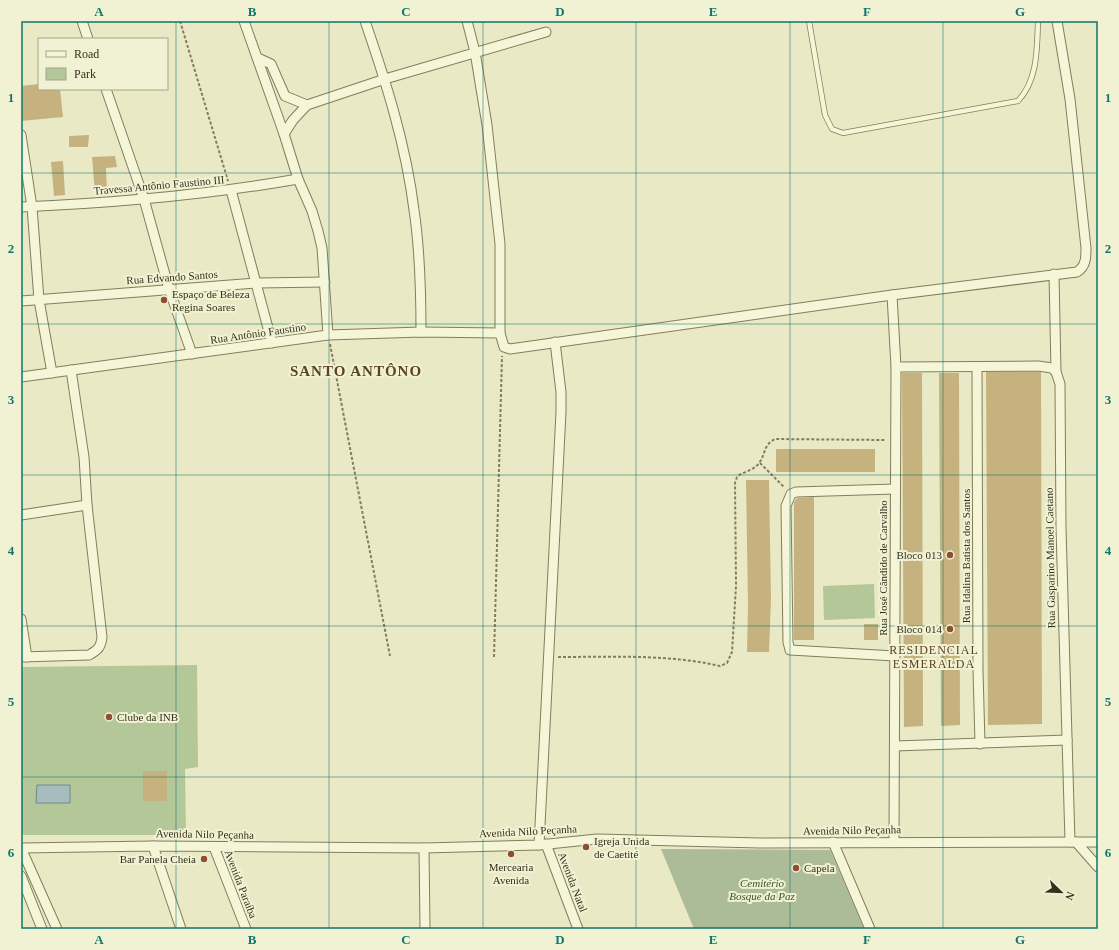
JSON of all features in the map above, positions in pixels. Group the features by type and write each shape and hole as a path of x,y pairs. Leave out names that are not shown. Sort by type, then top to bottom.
{"street":[{"path":"82,21 88,38"},
{"path":"244,21 284,134 298,179 312,211 318,231 325,282 328,335"},
{"path":"365,21 385,79 408,170 414,210 421,283 421,332"},
{"path":"467,21 475,52 487,125 500,244 500,332 503,345 510,349 892,295 1077,272 1081,269 1086,258 1070,99 1057,21"},
{"path":"284,134 292,120 306,105 385,79 546,32"},
{"path":"258,58 271,64 285,96 306,105"},
{"path":"106,90 144,199 169,290 192,354"},
{"path":"21,135 32,207 39,300 52,373"},
{"name":"Travessa Antônio Faustino III","path":"21,208 144,199 231,190 298,179"},
{"path":"231,190 272,343"},
{"name":"Rua Gasparino Manoel Caetano","path":"1054,274 1056,372 1060,384 1061,528 1067,740 1073,842"},
{"name":"Rua Edvando Santos","path":"21,301 257,283 325,282"},
{"name":"Rua José Cândido de Carvalho","path":"892,295 896,367 894,842"},
{"name":"Rua Antônio Faustino","path":"21,377 328,335 421,332 500,332"},
{"path":"542,844 549,657 561,412 561,392 555,342"},
{"path":"896,367 977,368 1038,366 1052,368 1056,372"},
{"name":"Rua Idalina Batista dos Santos","path":"977,368 978,670 980,744"},
{"path":"21,620 24,657 90,655 100,648 102,637 87,505 84,457 71,370"},
{"path":"895,489 796,492 791,494 786,506 788,642 790,650 895,656"},
{"path":"21,515 87,505"},
{"path":"895,746 1067,740"},
{"name":"Avenida Nilo Peçanha","path":"21,848 153,846 424,848 542,844 597,839 760,843 1098,842"},
{"path":"833,842 870,929"},
{"path":"1073,842 1098,867"},
{"name":"Avenida Natal","path":"542,844 578,929"},
{"path":"153,846 181,929"},
{"name":"Avenida Paraíba","path":"214,847 246,929"},
{"path":"21,848 58,929"},
{"path":"424,848 425,929"},
{"path":"21,876 42,929"}],"lane":[{"path":"809,21 825,115 832,129 843,133 1018,101 1027,92 1031,84 1036,53 1038,21"}],"path":[{"path":"180,21 231,190"},
{"path":"328,335 390,656"},
{"path":"494,657 503,345"},
{"path":"549,657 642,656 674,658 720,666 727,663 732,652 736,586 735,482 739,474 760,463 766,446 775,439 895,440"},
{"path":"760,463 791,494"}],"green space":[{"path":"874,584 875,618 824,620 823,586"},
{"name":"Clube da INB","path":"197,665 198,767 185,769 186,835 21,835 21,667"},
{"name":"Cemitério Bosque da Paz","path":"661,849 830,850 864,929 694,929"}],"water":[{"path":"37,785 70,785 70,803 36,803"}],"building":[{"path":"38,84 38,90 60,90 63,117 21,121 21,86"},
{"path":"89,135 88,147 69,147 69,136"},
{"path":"115,156 117,167 106,168 107,191 95,193 92,157"},
{"path":"63,161 65,195 54,196 51,162"},
{"path":"986,372 1041,372 1042,724 988,725"},
{"path":"902,373 922,373 923,726 904,727"},
{"path":"939,373 959,373 960,725 941,726"},
{"path":"776,449 875,449 875,472 776,472"},
{"path":"746,480 769,480 771,599 769,652 747,652 748,605"},
{"path":"814,497 814,640 794,640 794,502 797,498"},
{"path":"864,624 878,624 878,640 864,640"},
{"path":"143,771 167,771 167,801 143,801"}],"place":[{"name":"Espaço de Beleza Regina Soares","path":"164,300"},
{"name":"Bloco 013","path":"950,555"},
{"name":"Bloco 014","path":"950,629"},
{"name":"Clube da INB","path":"109,717"},
{"name":"Igreja Unida de Caetité","path":"586,847"},
{"name":"Mercearia Avenida","path":"511,854"},
{"name":"Bar Panela Cheia","path":"204,859"},
{"name":"Capela","path":"796,868"}],"district":[{"name":"SANTO ANTÔNO","path":"356,371"},
{"name":"RESIDENCIAL ESMERALDA","path":"934,657"}]}
